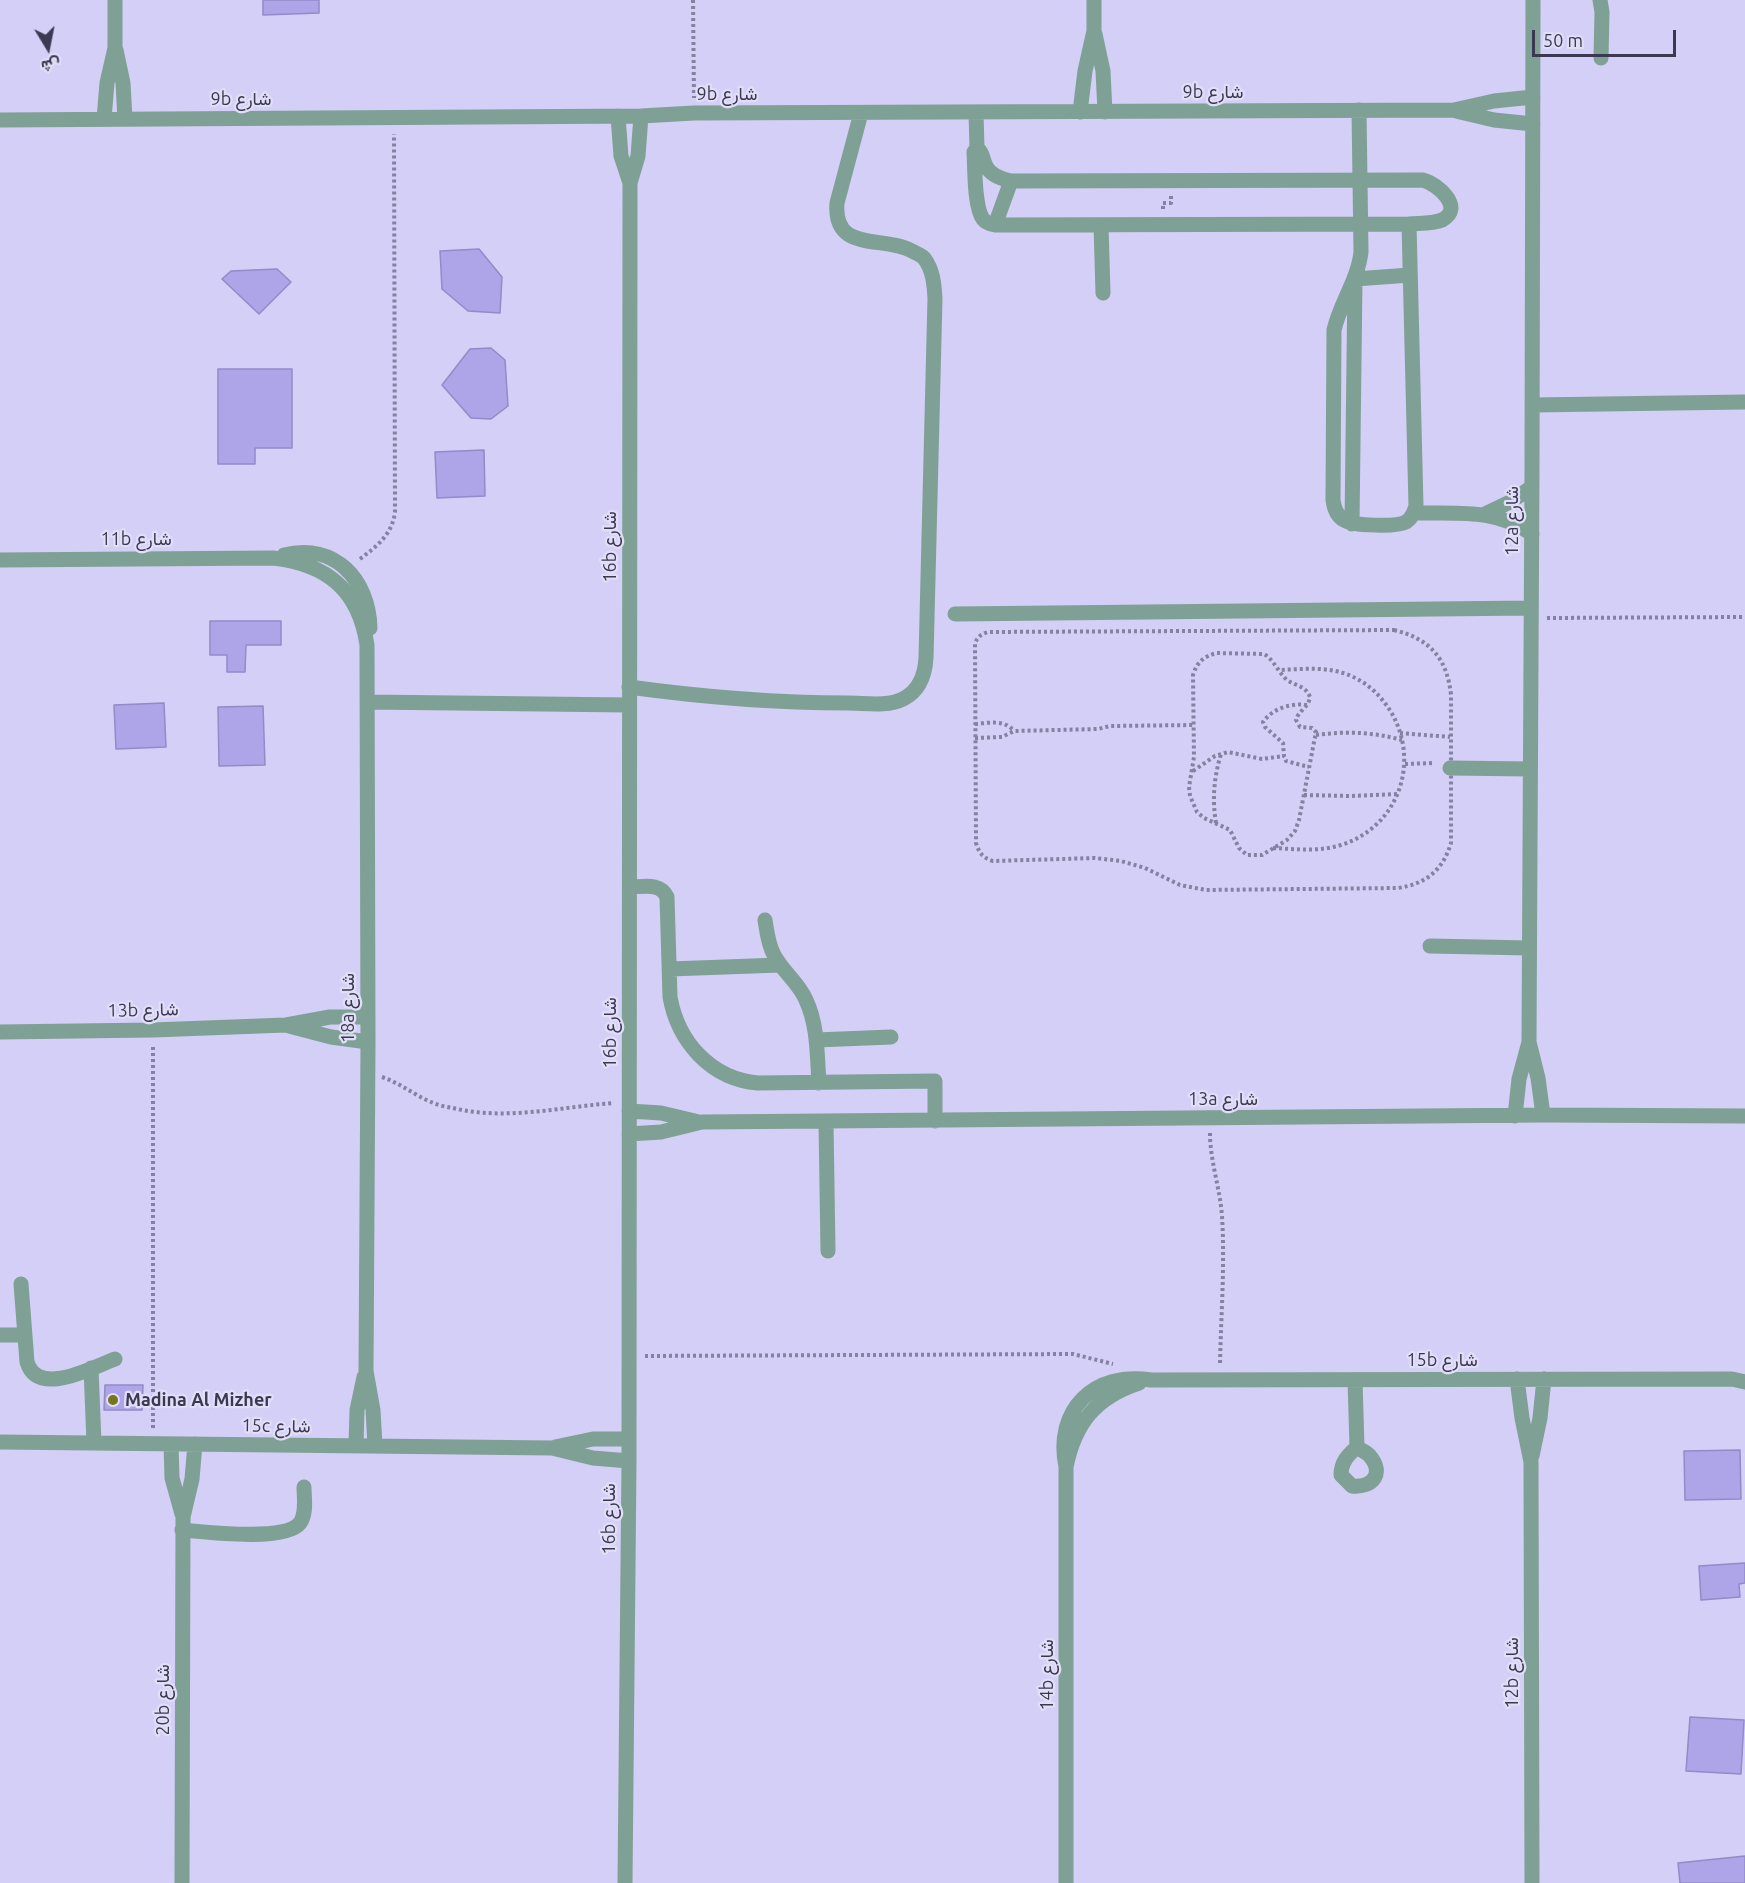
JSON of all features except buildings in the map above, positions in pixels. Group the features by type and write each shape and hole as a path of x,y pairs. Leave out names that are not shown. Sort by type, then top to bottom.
{"street":[{"path":"115,0 115,48 123,83 125,119"},
{"path":"1094,0 1094,31 1103,71 1105,112"},
{"name":"12a شارع","path":"1515,1116 1519,1079 1528,1042 1533,0"},
{"path":"1600,0 1602,12 1600,58"},
{"path":"1080,112 1085,71 1094,31"},
{"path":"104,119 107,83 115,48"},
{"name":"9b شارع","path":"0,120 1454,110 1494,101 1533,97"},
{"name":"9b شارع","path":"1454,110 1494,120 1533,124"},
{"path":"1359,111 1361,252 1355,279 1340,309 1334,330 1333,500 1338,515 1352,524 1399,525 1410,518 1416,506 1409,224"},
{"path":"629,687 745,700 891,703 903,699 921,682 926,658 935,298 933,275 923,256 884,242 857,239 847,234 840,225 836,214 837,203 861,113"},
{"path":"976,113 977,148 974,152 978,209 986,222 995,225 1409,224 1429,223 1443,219 1450,210 1449,200 1435,184 1423,180 1011,181 993,174 986,167 982,151 977,148"},
{"name":"16b شارع","path":"618,116 621,156 630,183"},
{"name":"16b شارع","path":"625,1883 629,1461 630,183 638,156 641,116"},
{"path":"995,225 1011,181"},
{"path":"1101,225 1103,293"},
{"path":"1355,279 1410,275"},
{"path":"1532,405 1745,402"},
{"path":"1485,514 1510,502 1532,487"},
{"path":"1414,513 1485,514 1510,521 1532,534"},
{"name":"11b شارع","path":"273,558 288,554 319,555 347,569"},
{"name":"11b شارع","path":"0,560 273,558 307,565 337,581"},
{"name":"18a شارع","path":"347,569 366,596 370,612 367,645"},
{"name":"18a شارع","path":"337,581 358,610 365,627 367,645 366,1371 373,1410 375,1446"},
{"path":"955,614 1531,613"},
{"path":"367,702 629,705"},
{"path":"1445,765 1530,769"},
{"path":"630,887 656,886 665,892 668,902 670,997 678,1026 694,1051 705,1061 726,1075 747,1082 934,1081 935,1121"},
{"path":"765,920 769,944 780,965 799,986 813,1019 819,1083"},
{"path":"1430,946 1529,948"},
{"path":"670,969 780,965"},
{"name":"13b شارع","path":"0,1032 286,1025 330,1017 368,1017"},
{"name":"13b شارع","path":"286,1025 330,1037 368,1042"},
{"path":"816,1040 891,1037"},
{"name":"12a شارع","path":"1528,1042 1538,1078 1542,1115"},
{"name":"13a شارع","path":"629,1106 702,1122 1542,1115 1745,1116"},
{"name":"13a شارع","path":"629,1134 661,1132 702,1122"},
{"path":"826,1122 828,1251"},
{"path":"21,1284 29,1367 40,1377 62,1378 115,1359"},
{"path":"0,1335 25,1335"},
{"path":"91,1368 94,1443"},
{"name":"18a شارع","path":"356,1446 357,1410 366,1371"},
{"name":"12b شارع","path":"1517,1379 1531,1462 1532,1883"},
{"name":"12b شارع","path":"1531,1462 1540,1418 1544,1379"},
{"name":"15b شارع","path":"1088,1404 1103,1400 1126,1387 1151,1380 1741,1379"},
{"path":"1355,1380 1357,1447"},
{"name":"14b شارع","path":"1066,1883 1066,1467 1063,1438 1073,1411 1088,1404"},
{"name":"15c شارع","path":"0,1442 552,1448 593,1439 629,1439"},
{"name":"20b شارع","path":"171,1444 172,1478 183,1524"},
{"name":"20b شارع","path":"182,1883 183,1524 192,1479 195,1444"},
{"name":"15c شارع","path":"552,1448 593,1458 629,1461"},
{"path":"183,1524 248,1535 291,1531 300,1523 304,1514 304,1487"}],"path":[{"path":"693,0 693,114"},
{"path":"347,569 383,541 392,528 395,512 394,117"},
{"path":"1163,225 1163,202 1171,203 1171,180"},
{"path":"1531,613 1745,617"},
{"path":"1394,630 1423,641 1435,651 1444,664 1449,679 1450,737 1445,765 1451,843 1441,866 1433,875 1410,887 1398,888 1206,890 1180,885 1145,868 1121,861 1095,858 993,861 981,855 976,843 975,724 975,644 980,636 988,632 1394,630"},
{"path":"1217,653 1264,654 1279,670 1288,680 1307,690 1310,697 1308,705 1297,716 1297,724 1312,728 1316,735 1295,831 1287,840 1257,856 1247,855 1239,848 1230,830 1204,818 1192,805 1189,787 1193,771 1193,675 1195,668 1204,657 1217,653"},
{"path":"1272,848 1316,850 1354,840 1377,824 1389,808 1397,794 1405,764 1400,733 1385,703 1370,687 1361,681 1332,670 1279,670"},
{"path":"1308,705 1286,706 1263,722 1265,728 1283,743 1284,756 1289,762 1309,767"},
{"path":"975,724 1001,723 1011,727 1014,731"},
{"path":"975,738 1002,737 1014,731 1194,725"},
{"path":"1316,735 1351,732 1402,740"},
{"path":"1400,733 1450,737"},
{"path":"1193,771 1221,753 1234,752 1262,759 1284,756"},
{"path":"1216,824 1214,795 1221,753"},
{"path":"1405,764 1445,765"},
{"path":"1304,795 1397,794"},
{"path":"153,1030 153,1444"},
{"path":"367,1074 388,1079 431,1102 480,1113 629,1106"},
{"path":"1210,1119 1211,1151 1220,1196 1222,1233 1220,1380"},
{"path":"629,1356 1073,1354 1119,1366"}],"place":[{"name":"Madina Al Mizher","path":"113,1400"}]}
